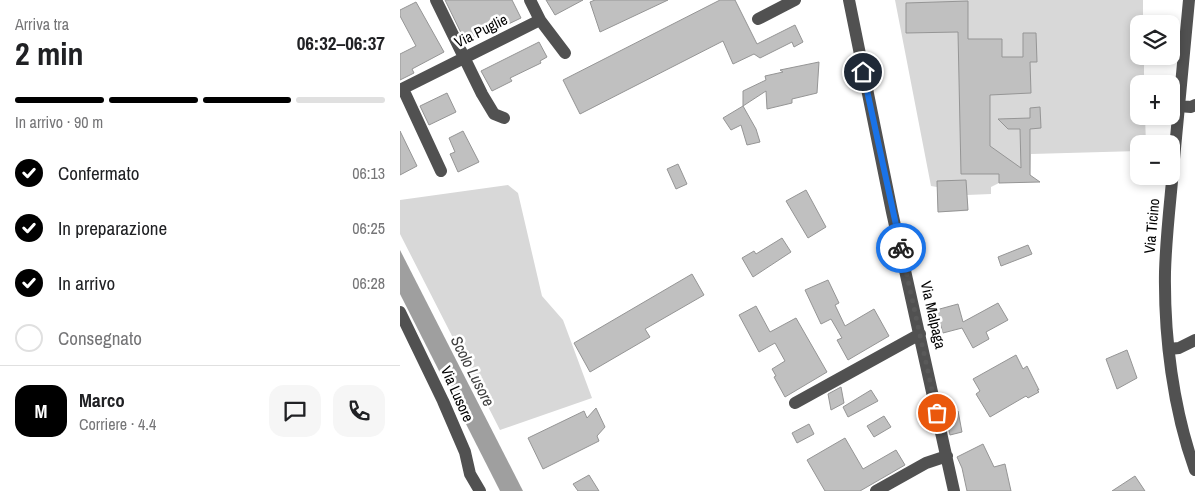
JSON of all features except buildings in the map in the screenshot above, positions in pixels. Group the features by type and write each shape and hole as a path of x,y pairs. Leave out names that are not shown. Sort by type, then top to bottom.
{"street":[{"path":"436,0 482,94 494,114 504,118"},
{"path":"530,0 540,20 565,52"},
{"path":"758,19 795,0"},
{"name":"Via Malpaga","path":"849,0 892,212 954,491"},
{"name":"Via Ticino","path":"1180,95 1189,0"},
{"name":"Via Puglie","path":"401,89 540,20"},
{"path":"401,89 441,172"},
{"path":"1180,106 1191,107 1195,105"},
{"name":"Via Ticino","path":"1177,125 1165,271 1166,318 1168,349 1176,398 1188,451 1195,470"},
{"name":"Via Lusore","path":"400,312 443,401 465,452 470,474 480,491"},
{"path":"795,403 920,334"},
{"path":"1168,349 1179,348 1195,340"},
{"path":"876,491 926,464 947,456"}],"shaded area":[{"path":"895,0 1143,0 1143,15 1130,15 1130,65 1144,65 1144,75 1130,75 1130,125 1145,125 1146,135 1130,135 1130,151 1031,154 1030,182 999,183 991,187 991,194 967,195 968,211 938,212 937,187 931,186"},
{"path":"508,185 518,193 542,296 563,320 592,398 500,430 400,234 400,200"},
{"path":"400,250 523,491 500,491 400,294"}],"way so far":[{"path":"901,248 937,413"}],"route":[{"path":"863,72 901,248"}],"water label":[{"name":"Scolo Lusore","path":"473,371"}]}
